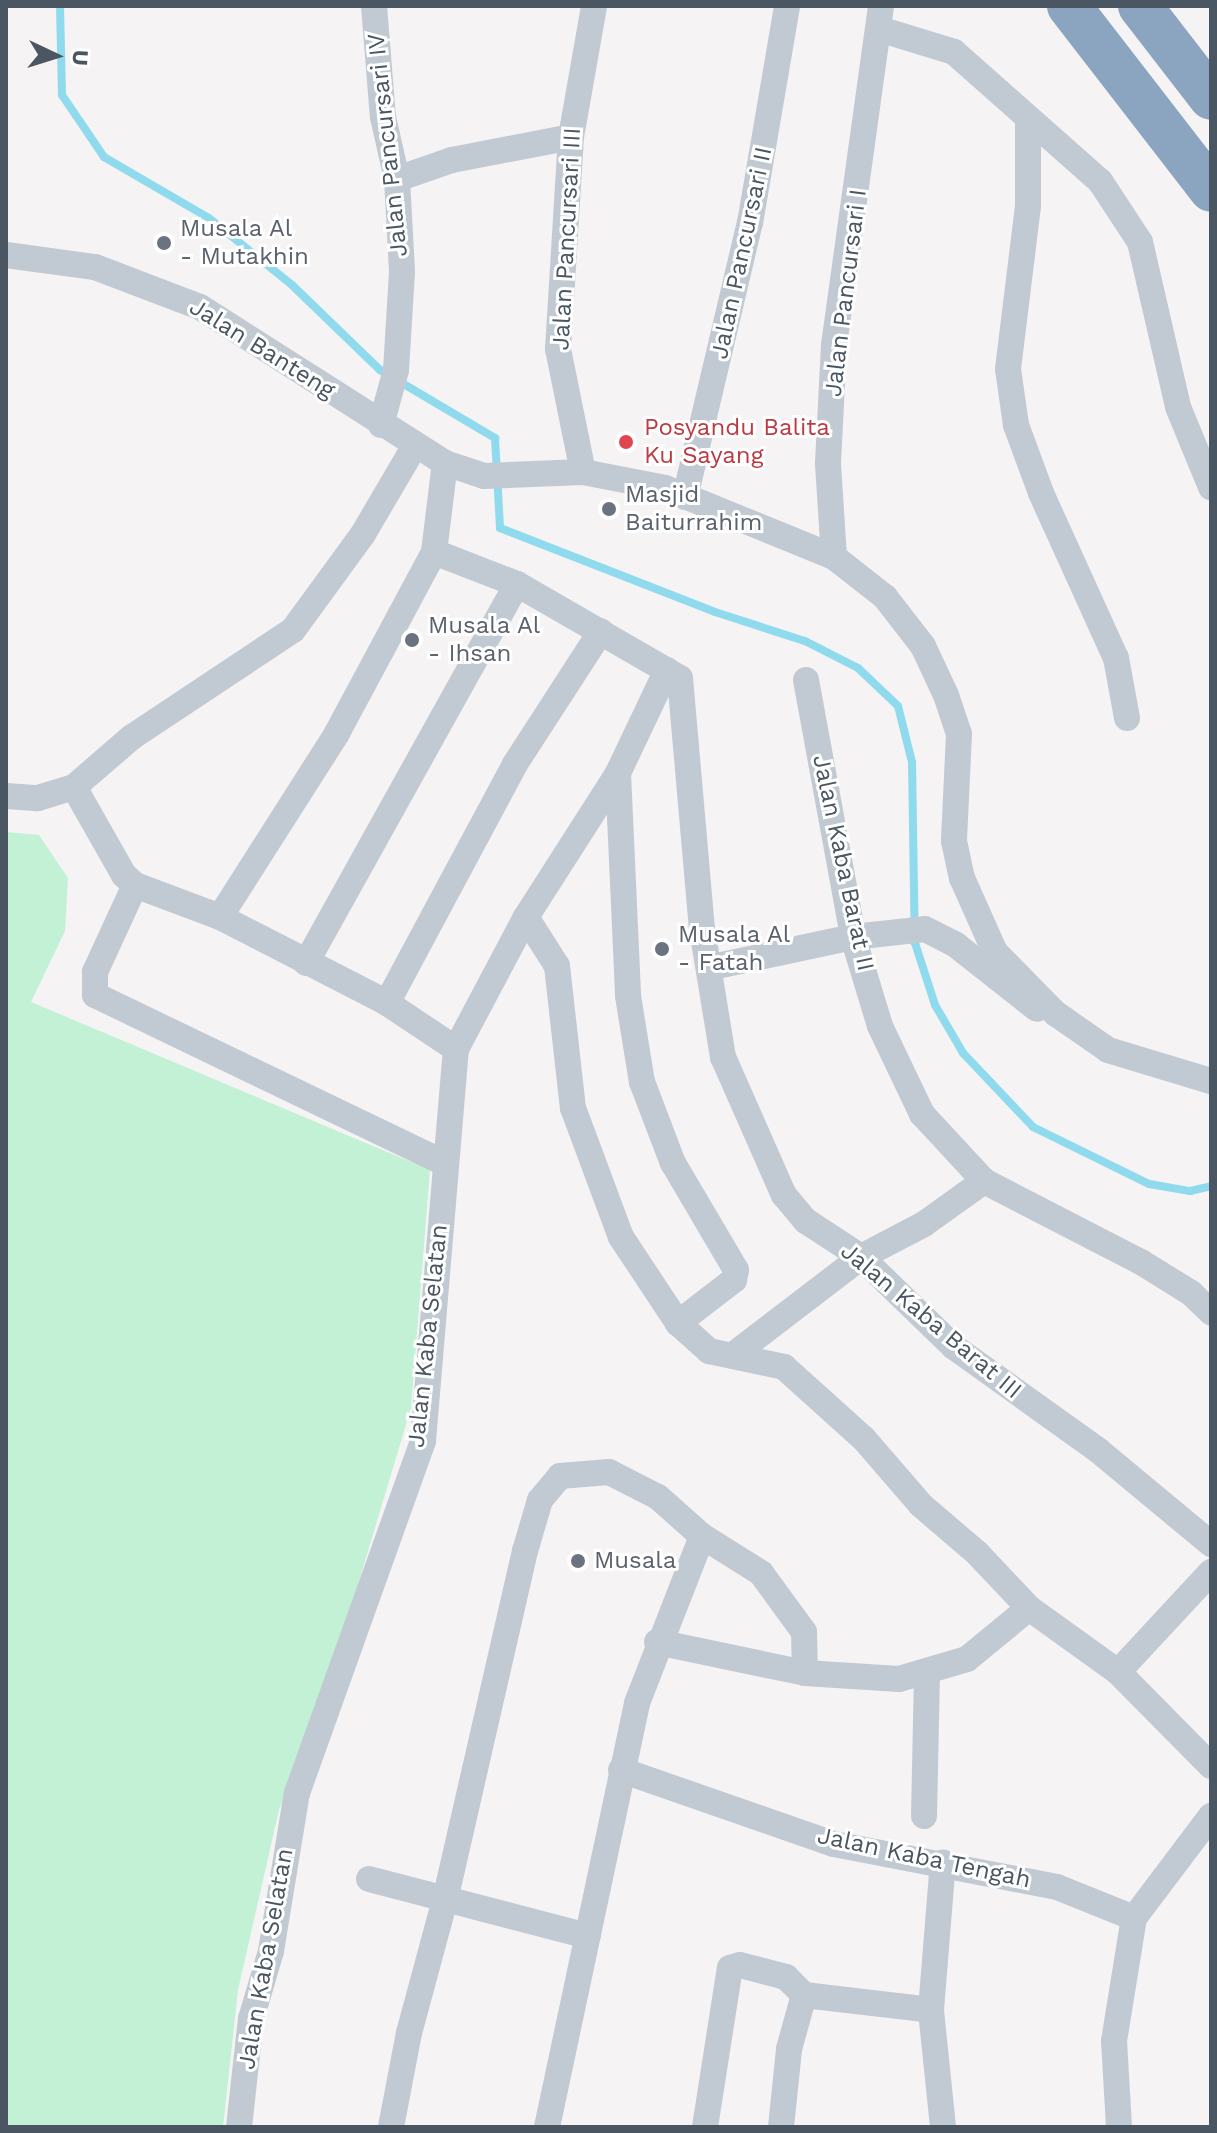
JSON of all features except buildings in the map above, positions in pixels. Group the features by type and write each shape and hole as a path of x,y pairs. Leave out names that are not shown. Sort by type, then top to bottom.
{"highway":[{"path":"1069,6 1211,190"},
{"path":"1140,6 1211,98"}],"street":[{"name":"Jalan Pancursari IV","path":"374,6 383,117 397,179 402,272 392,378 381,425"},
{"name":"Jalan Pancursari III","path":"583,472 558,349 571,137 594,6"},
{"name":"Jalan Pancursari II","path":"685,497 750,223 787,6"},
{"path":"880,18 954,52 1028,121 1100,181 1140,242 1178,407 1211,487"},
{"name":"Jalan Pancursari I","path":"834,557 828,463 834,345 880,18"},
{"path":"1028,121 1028,206 1008,369 1016,425 1041,493 1116,658 1127,718"},
{"path":"397,179 520,144 571,137"},
{"name":"Jalan Banteng","path":"6,255 95,267 200,307 414,447 445,463 484,476 515,478 583,472 665,488 834,557 885,597 923,646 959,734 953,814 962,878 995,952 1055,1013"},
{"path":"6,796 38,798 74,787 132,737 293,630 363,534 414,447"},
{"path":"220,917 337,733 434,552 445,463"},
{"path":"434,552 517,584 667,670"},
{"path":"306,963 517,584"},
{"path":"387,1003 515,764 601,631"},
{"name":"Jalan Kaba Selatan","path":"239,2127 251,2019 271,1951 297,1793 423,1441 456,1049 526,917 618,773 667,670"},
{"name":"Jalan Kaba Barat III","path":"667,670 680,678 684,695 702,929 712,967 723,1057 784,1195 806,1221 861,1257 954,1347 1099,1451 1211,1544"},
{"name":"Jalan Kaba Barat II","path":"806,680 853,937 880,1026 922,1114 984,1181 1141,1262 1191,1293 1211,1312"},
{"path":"618,773 628,996 642,1082 673,1163 736,1270 734,1280 678,1323"},
{"path":"74,787 124,875 135,885 220,917 387,1003 456,1049"},
{"path":"135,885 95,972 95,995 444,1163"},
{"path":"526,917 557,966 573,1108 621,1237 678,1323 700,1346 784,1367 864,1439 921,1505 977,1553 1029,1608 1118,1672 1211,1766"},
{"path":"712,967 853,937 913,930 956,945 1031,1008 1055,1013 1108,1050 1211,1081"},
{"path":"733,1355 861,1257 924,1224 984,1181"},
{"path":"391,2127 409,2033 445,1900 472,1769 540,1500 560,1476 609,1472 658,1497 702,1536 761,1573 792,1608 804,1632 805,1673"},
{"path":"547,2127 621,1770 657,1642 702,1536"},
{"path":"1118,1672 1211,1572"},
{"path":"657,1642 805,1673 899,1679 927,1674 967,1659 1029,1608"},
{"path":"924,1816 927,1674"},
{"name":"Jalan Kaba Tengah","path":"621,1770 834,1844 943,1862 1057,1887 1134,1918"},
{"path":"1119,2127 1114,2041 1134,1918 1211,1816"},
{"path":"943,1862 931,2010 943,2127"},
{"path":"369,1879 588,1936"},
{"path":"705,2127 730,1968 740,1965 786,1977 804,1995 931,2010"},
{"path":"781,2127 789,2049 804,1995"}],"green space":[{"path":"6,832 39,835 68,878 65,931 31,1002 430,1170 411,1408 329,1681 279,1810 238,1990 223,2127 6,2127"}],"waterway":[{"path":"60,6 62,95 104,157 209,218 292,285 380,370 495,438 500,528 715,612 805,641 858,668 898,706 912,762 915,943 935,1005 963,1053 1033,1127 1149,1184 1190,1191 1211,1186"}],"place":[{"name":"Musala Al - Mutakhin","path":"164,243"},
{"name":"Posyandu Balita Ku Sayang","path":"626,442"},
{"name":"Masjid Baiturrahim","path":"609,509"},
{"name":"Musala Al - Ihsan","path":"412,640"},
{"name":"Musala Al - Fatah","path":"662,949"},
{"name":"Musala","path":"578,1561"}]}
